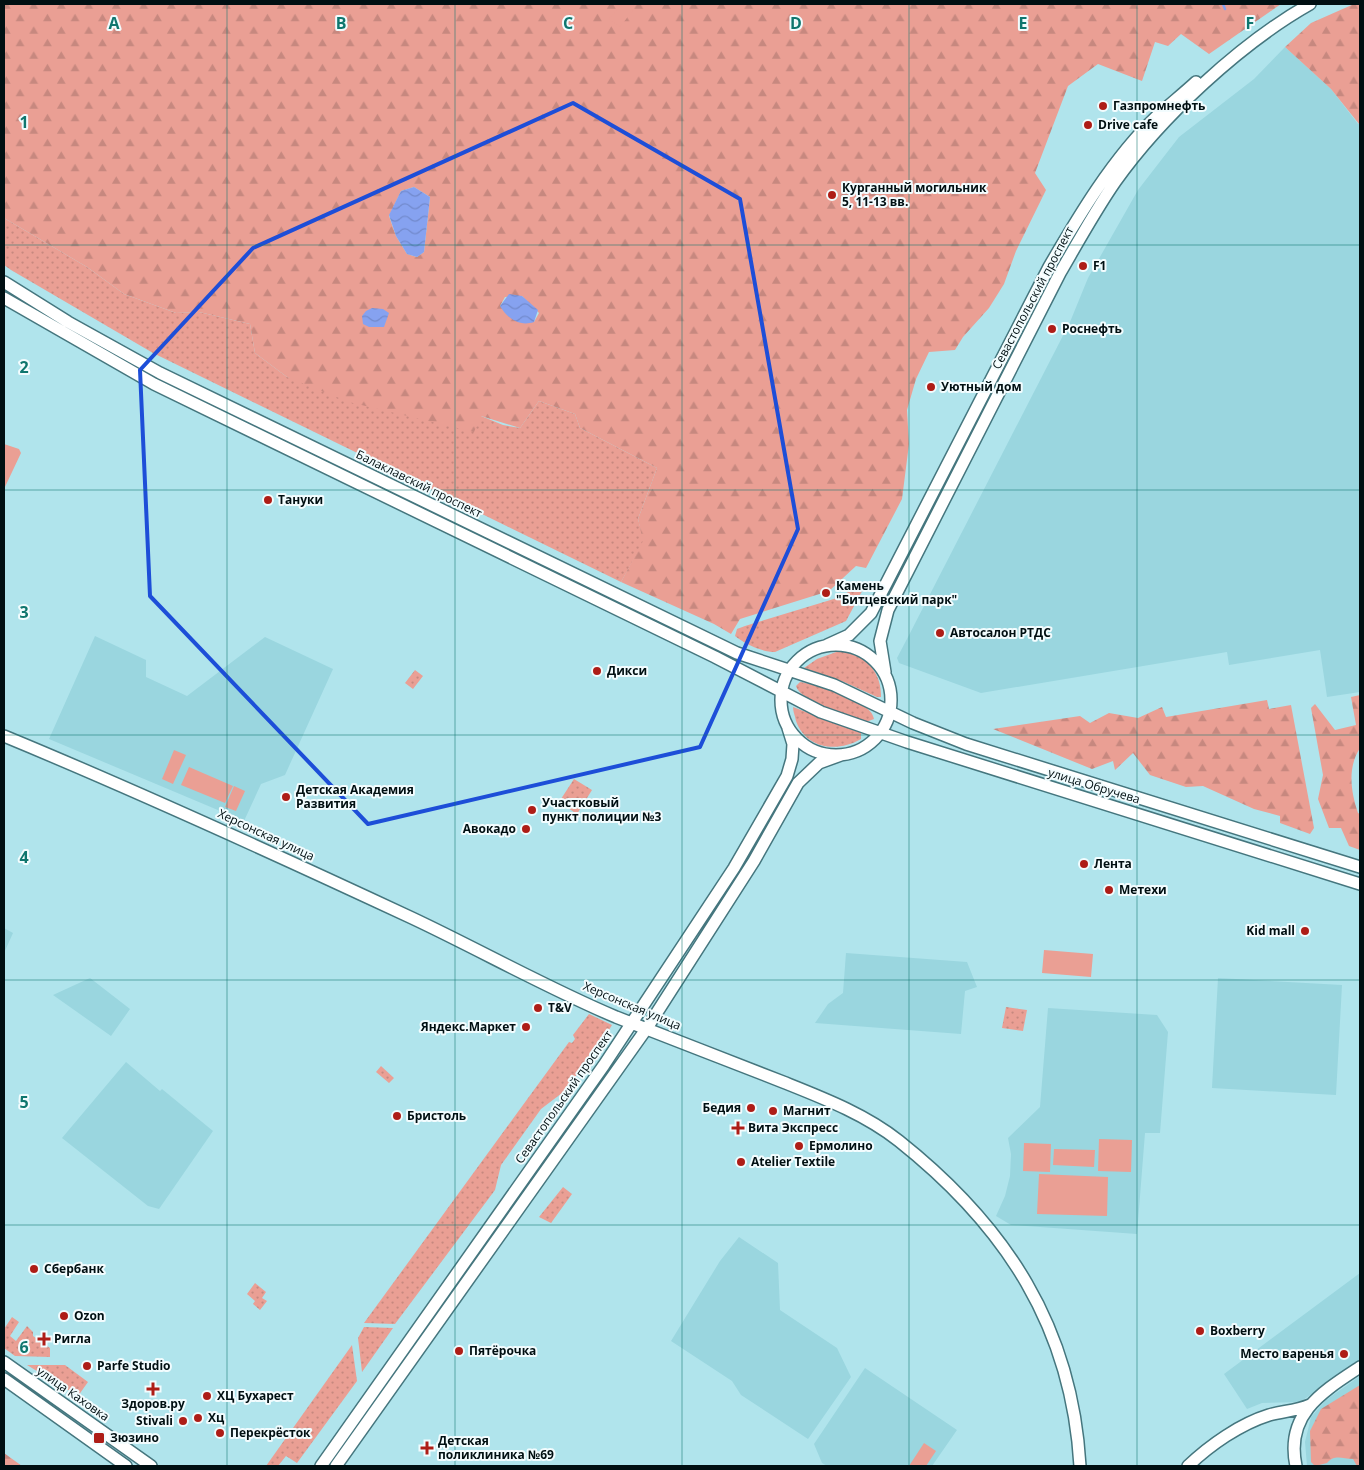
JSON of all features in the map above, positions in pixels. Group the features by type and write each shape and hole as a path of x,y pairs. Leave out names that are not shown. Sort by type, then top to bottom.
{"main road":[{"name":"Севастопольский проспект","path":"321,1466 633,1022 734,868 777,795 792,759 793,744 784,716 782,693 787,671 804,656 849,634 871,613 1049,268 1076,220 1112,169 1155,118 1234,48 1298,4"},
{"name":"Севастопольский проспект","path":"890,711 890,692 880,641 888,610 1060,273 1091,219 1116,181 1179,108 1238,54 1310,4"},
{"name":"Балаклавский проспект","path":"4,282 68,322 160,373 737,653 834,685"},
{"path":"4,298 154,384 715,657 782,693"},
{"path":"827,645 845,645 865,652 885,672"},
{"name":"улица Обручева","path":"834,685 913,723 966,744 1360,867"},
{"name":"улица Обручева","path":"782,693 821,712 881,733 1360,884"},
{"path":"336,1466 646,1028 754,861 798,783 819,763 861,750 881,733 890,711"},
{"path":"788,728 807,749 824,755 841,755"},
{"name":"Херсонская улица","path":"4,736 260,846 594,1006 856,1114 899,1140 958,1192 984,1220 1009,1252 1041,1310 1052,1337 1071,1398 1077,1428 1080,1466"},
{"name":"улица Каховка","path":"4,1362 151,1466"},
{"path":"1296,1466 1294,1450 1300,1418 1310,1405 1360,1367"},
{"path":"4,1379 126,1466"},
{"path":"1188,1466 1216,1443 1242,1428 1271,1415 1282,1414 1310,1405"},
{"path":"1282,1414 1291,1417 1297,1428"}],"highlighted area":[{"path":"573,103 740,199 798,529 700,747 368,824 150,596 140,370 253,248"}],"shaded area":[{"path":"1285,47 1331,89 1358,124 1360,123 1360,692 1327,697 1320,650 1229,665 1227,652 981,693 899,663 897,658 1070,322 1088,278 1138,190 1179,137 1254,79"},
{"path":"95,636 146,660 146,677 187,696 265,637 333,669 285,775 261,784 244,821 49,739"},
{"path":"4,928 13,933 4,953"},
{"path":"846,953 967,962 977,987 965,991 961,1034 815,1023 828,1004 843,993"},
{"path":"90,978 130,1009 111,1036 53,995"},
{"path":"1218,978 1342,985 1336,1095 1212,1088"},
{"path":"1048,1008 1157,1015 1168,1032 1160,1133 1145,1133 1137,1234 1011,1225 996,1216 1005,1196 1010,1176 1011,1154 1008,1138 1040,1107"},
{"path":"126,1062 160,1091 162,1089 213,1131 159,1209 148,1206 62,1138"},
{"path":"739,1237 778,1263 780,1310 837,1348 851,1377 808,1439 741,1395 732,1381 671,1341 720,1261"},
{"path":"1360,1273 1360,1361 1300,1402 1262,1403 1247,1409 1224,1374"},
{"path":"865,1368 957,1430 932,1466 827,1466 822,1463 814,1444"},
{"path":"1360,1376 1360,1466 1307,1466 1305,1442 1311,1417 1326,1400"}],"green space":[{"path":"4,4 1281,4 1209,54 1181,34 1168,46 1155,42 1142,81 1098,64 1068,86 1035,173 1046,190 1016,251 1004,284 989,308 963,337 955,350 929,352 916,379 907,410 909,444 902,499 866,568 856,566 829,591 740,619 731,634 714,624 621,582 643,541 638,519 657,468 580,428 575,414 539,401 520,428 481,416 474,432 349,402 287,377 255,353 250,324 199,312 176,313 124,294 87,267 4,218","holes":["414,187 430,197 424,252 417,257 407,254 396,236 389,216 401,191","522,296 539,313 534,322 500,306 505,297"]},
{"path":"622,4 633,10 620,27 609,19"},
{"path":"1354,4 1360,4 1359,124 1331,89 1285,47 1311,23"},
{"path":"4,218 87,267 124,294 176,313 199,312 250,324 255,353 287,377 481,416 503,425 520,428 539,401 575,414 580,428 657,468 638,519 644,541 621,582 153,353 4,265"},
{"path":"4,444 19,449 21,453 4,489"},
{"path":"867,582 846,621 775,652 754,647 735,636 737,629 837,598"},
{"path":"839,651 856,655 869,665 878,679 881,697 804,668 817,659"},
{"path":"415,670 423,676 413,689 405,683"},
{"path":"800,682 842,694 854,700 871,712 874,719 866,722 814,702 799,692 796,686"},
{"path":"1360,695 1360,748 1353,764 1351,780 1358,813 1360,814 1360,850 1349,846 1341,828 1329,828 1318,799 1323,775 1311,708 1315,704 1335,730 1356,725 1351,697"},
{"path":"1267,700 1269,709 1291,705 1314,828 1310,834 1280,823 1280,816 1254,809 1203,786 1186,787 1150,775 1133,753 1115,770 1113,761 1092,769 993,729 1080,716 1090,723 1109,713 1138,718 1162,707 1166,717"},
{"path":"793,707 861,733 861,739 842,746 833,747 815,743 807,738 801,730 796,721"},
{"path":"174,750 186,755 173,784 162,779"},
{"path":"189,767 233,786 225,803 181,785"},
{"path":"574,779 592,790 577,814 559,802"},
{"path":"234,786 245,791 236,811 225,807"},
{"path":"1044,950 1093,954 1091,977 1042,973"},
{"path":"1006,1007 1027,1010 1023,1031 1002,1028"},
{"path":"589,1014 612,1025 596,1051 595,1049 566,1090 541,1109 501,1165 495,1190 395,1324 364,1323 569,1042 572,1043 575,1039 573,1035"},
{"path":"381,1066 394,1078 389,1083 376,1072"},
{"path":"1099,1139 1132,1140 1131,1172 1098,1171"},
{"path":"1024,1143 1051,1144 1050,1172 1023,1171"},
{"path":"1054,1149 1095,1150 1094,1167 1053,1165"},
{"path":"1039,1174 1108,1177 1107,1216 1037,1214"},
{"path":"563,1187 572,1194 551,1223 539,1217"},
{"path":"255,1283 266,1292 262,1298 267,1301 260,1310 253,1304 255,1301 247,1294"},
{"path":"12,1317 19,1322 10,1336 16,1341 27,1326 33,1332 33,1336 50,1348 50,1357 15,1356 4,1348 4,1329"},
{"path":"364,1327 393,1328 362,1372 358,1338"},
{"path":"352,1345 357,1381 297,1463 286,1456 278,1466 266,1466"},
{"path":"27,1365 65,1365 88,1382 78,1396"},
{"path":"1360,1385 1360,1466 1357,1466 1353,1459 1339,1458 1315,1466 1311,1462 1310,1431 1321,1409"},
{"path":"924,1443 936,1451 926,1466 909,1466"},
{"path":"4,1453 22,1466 4,1466"}],"water":[{"path":"414,187 430,197 424,252 417,257 407,254 396,236 389,215 401,191"},
{"path":"509,294 522,296 538,310 534,322 518,322 506,314 500,306"},
{"path":"372,308 383,309 389,313 384,327 369,327 363,324 362,316"}],"waterway":[{"path":"1223,4 1225,9"}],"place":[{"name":"Газпромнефть","path":"1103,106"},
{"name":"Drive cafe","path":"1088,125"},
{"name":"Курганный могильник 5, 11-13 вв.","path":"832,195"},
{"name":"F1","path":"1083,266"},
{"name":"Роснефть","path":"1052,329"},
{"name":"Уютный дом","path":"931,387"},
{"name":"Тануки","path":"268,500"},
{"name":"Камень \"Битцевский парк\"","path":"826,593"},
{"name":"Автосалон РТДС","path":"940,633"},
{"name":"Дикси","path":"597,671"},
{"name":"Детская Академия Развития","path":"286,797"},
{"name":"Участковый пункт полиции №3","path":"532,810"},
{"name":"Авокадо","path":"526,829"},
{"name":"Лента","path":"1084,864"},
{"name":"Метехи","path":"1109,890"},
{"name":"Kid mall","path":"1305,931"},
{"name":"T&V","path":"538,1008"},
{"name":"Яндекс.Маркет","path":"526,1027"},
{"name":"Бедия","path":"751,1108"},
{"name":"Магнит","path":"773,1111"},
{"name":"Бристоль","path":"397,1116"},
{"name":"Вита Экспресс","path":"738,1128"},
{"name":"Ермолино","path":"799,1146"},
{"name":"Atelier Textile","path":"741,1162"},
{"name":"Сбербанк","path":"34,1269"},
{"name":"Ozon","path":"64,1316"},
{"name":"Boxberry","path":"1200,1331"},
{"name":"Ригла","path":"44,1339"},
{"name":"Пятёрочка","path":"459,1351"},
{"name":"Место варенья","path":"1344,1354"},
{"name":"Parfe Studio","path":"87,1366"},
{"name":"Здоров.ру","path":"153,1389"},
{"name":"ХЦ Бухарест","path":"207,1396"},
{"name":"Хц","path":"198,1418"},
{"name":"Stivali","path":"183,1421"},
{"name":"Перекрёсток","path":"220,1433"},
{"name":"Зюзино","path":"99,1438"},
{"name":"Детская поликлиника №69","path":"427,1448"}]}
